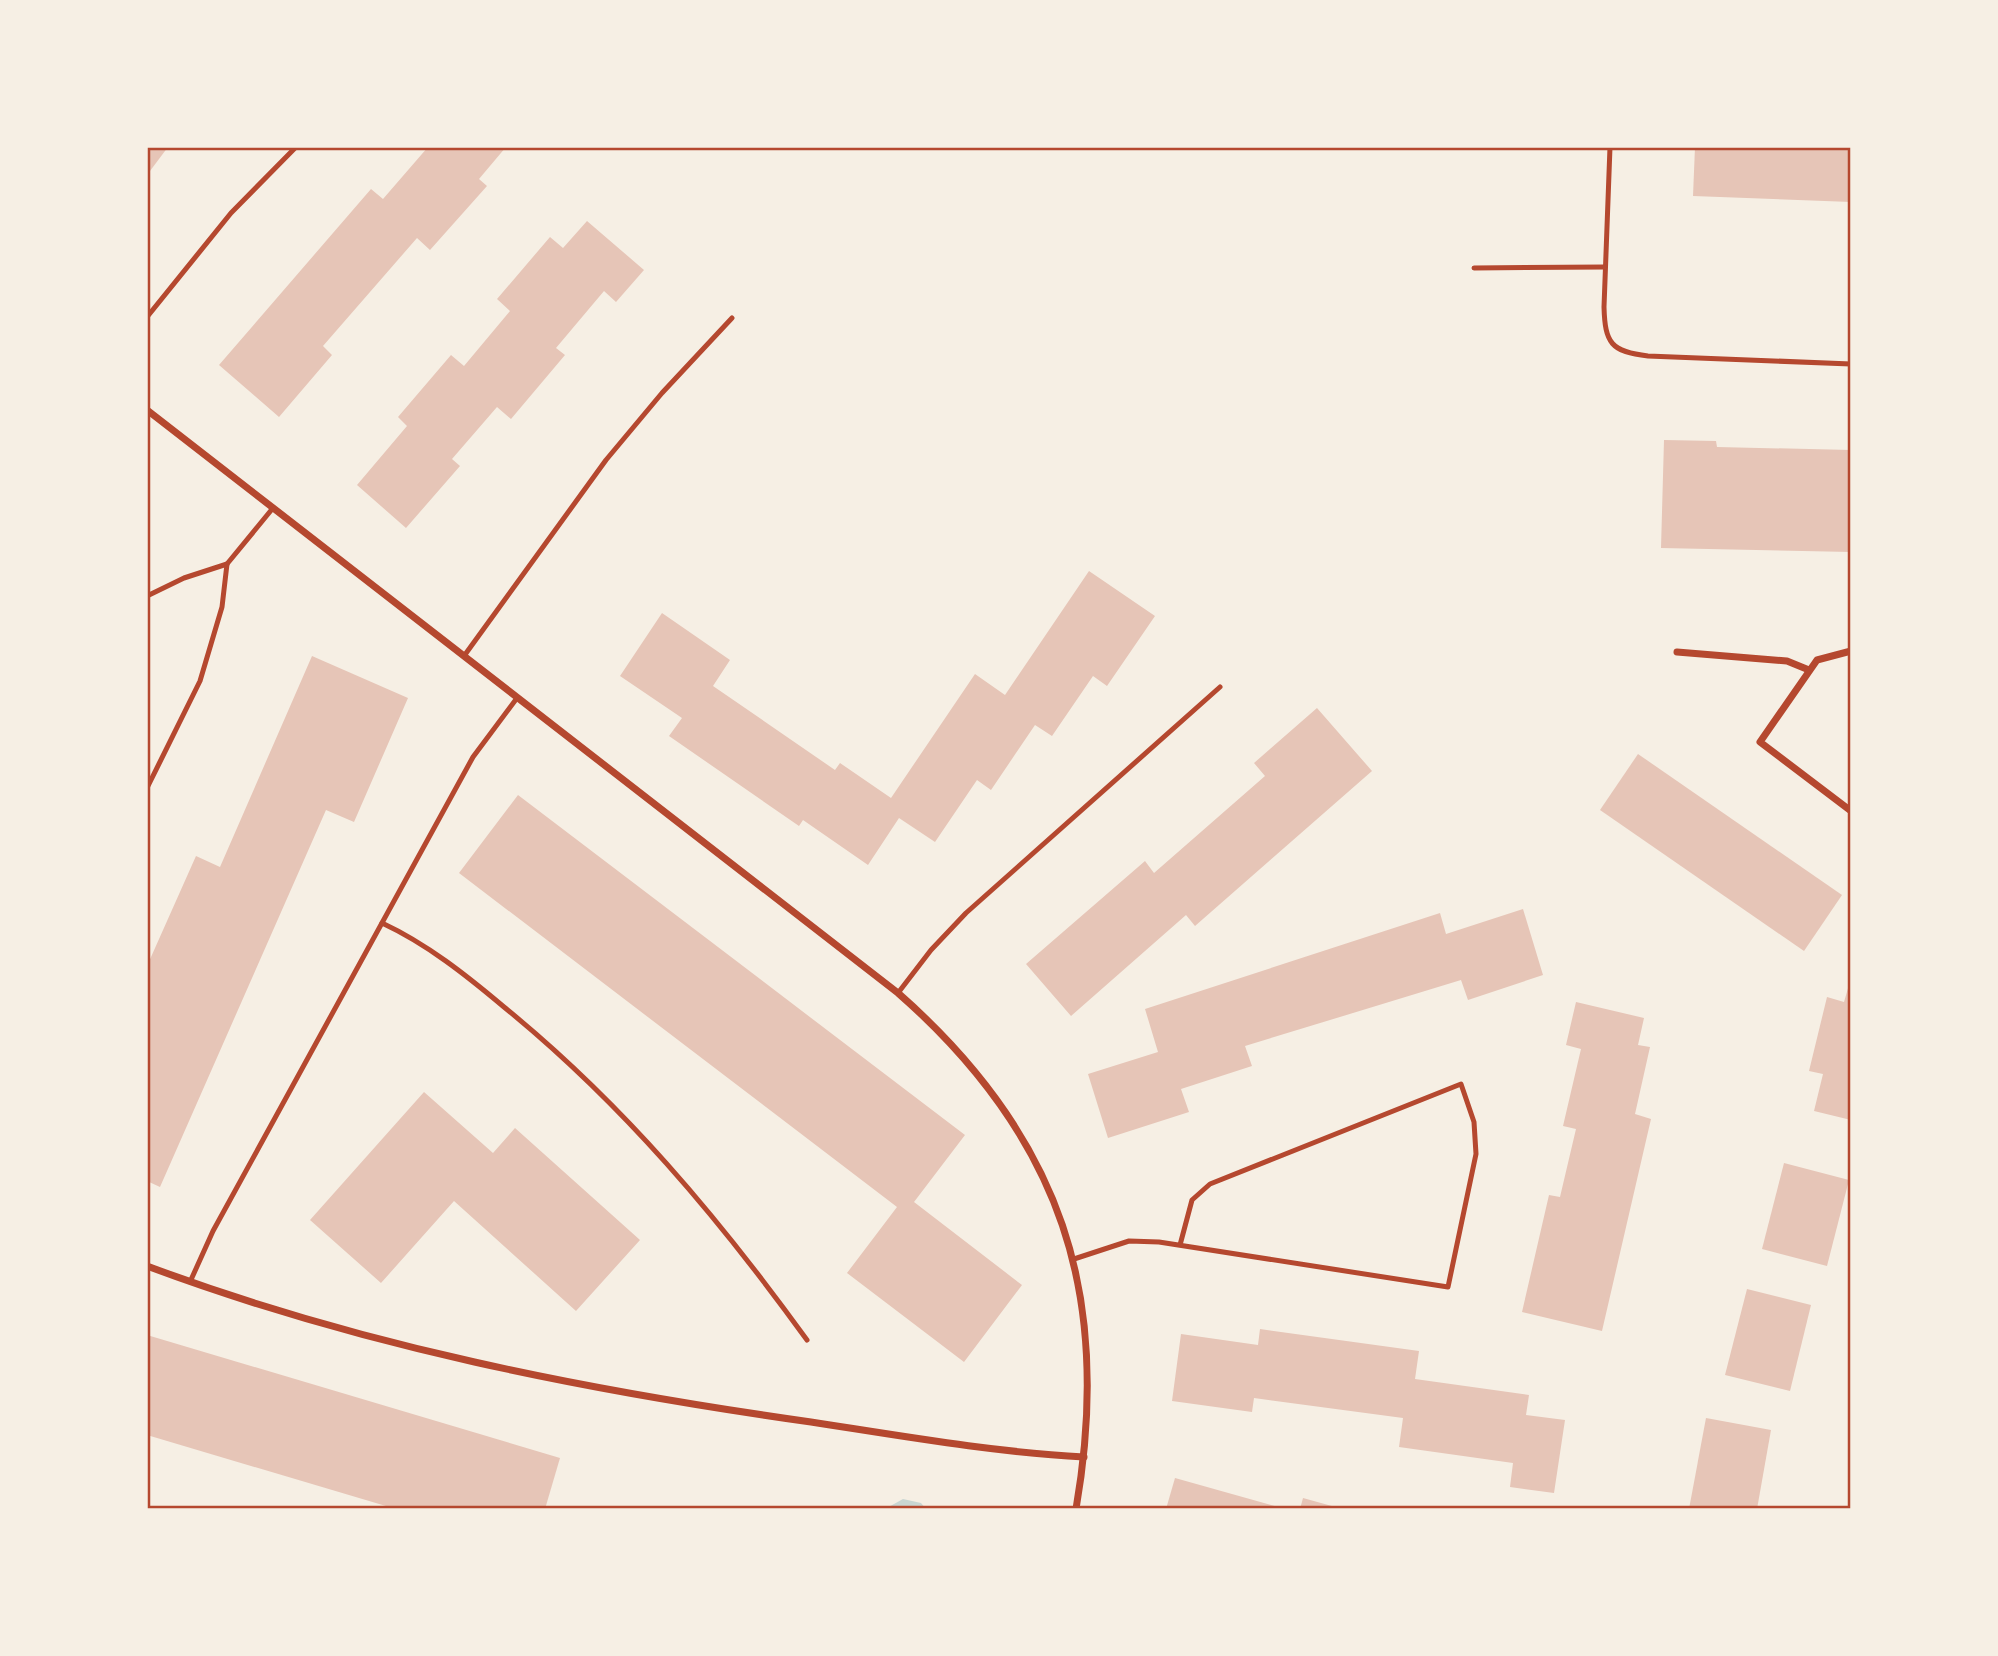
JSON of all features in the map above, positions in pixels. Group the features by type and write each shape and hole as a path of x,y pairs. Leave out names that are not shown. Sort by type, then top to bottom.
{"street":[{"path":"147,410 898,993 959,1053 1006,1116 1046,1186 1074,1259 1088,1339 1084,1457 1076,1509"},
{"path":"1851,651 1827,655 1809,670 1759,741 1851,811"},
{"path":"1677,652 1787,661 1809,670"},
{"path":"147,1266 190,1282 378,1339 578,1385 976,1447 1084,1457"}],"lane":[{"path":"147,317 231,213 296,147"},
{"path":"1610,147 1605,267 1606,333 1611,345 1620,351 1648,356 1851,365"},
{"path":"1474,268 1605,267"},
{"path":"464,656 606,460 662,393 732,318"},
{"path":"147,596 184,578 227,564 273,508"},
{"path":"147,788 200,681 222,607 227,564"},
{"path":"898,993 930,950 965,913 1220,687"},
{"path":"190,1282 213,1231 472,757 517,698"},
{"path":"382,923 431,950 474,982 594,1086 698,1197 807,1340"},
{"path":"1074,1259 1129,1241 1180,1245 1448,1287 1476,1154 1474,1122 1461,1084 1210,1184 1192,1200 1180,1245"}],"shaded area":[{"path":"903,1499 921,1503 926,1509 885,1509"}],"building":[{"path":"147,147 168,147 147,175"},
{"path":"428,147 506,147 479,179 487,186 430,250 417,238 323,346 332,355 279,417 219,365 371,189 383,199"},
{"path":"1695,147 1851,147 1851,202 1693,196"},
{"path":"587,221 644,270 616,302 604,291 556,348 565,355 511,419 497,407 452,459 460,466 406,528 357,485 407,426 398,417 451,355 464,366 510,311 497,299 550,237 563,248"},
{"path":"1664,440 1716,441 1717,447 1851,450 1851,552 1661,548"},
{"path":"1089,571 1155,616 1107,686 1093,676 1052,736 1035,725 991,790 977,780 935,842 899,818 868,865 803,820 799,826 669,736 682,718 620,676 662,613 730,660 713,686 835,770 840,763 891,798 975,674 1005,695"},
{"path":"312,656 408,698 354,822 326,810 160,1187 147,1181 147,966 196,856 220,867"},
{"path":"1317,708 1372,771 1195,926 1186,915 1071,1016 1026,964 1145,861 1154,873 1265,776 1254,763"},
{"path":"1638,754 1842,895 1804,951 1600,810"},
{"path":"518,795 965,1135 914,1202 1022,1285 964,1362 847,1273 897,1207 459,873"},
{"path":"1523,909 1543,975 1468,1000 1461,980 1245,1046 1252,1066 1181,1089 1189,1112 1108,1138 1088,1074 1158,1052 1145,1009 1440,913 1446,934"},
{"path":"1851,978 1851,1120 1814,1111 1823,1074 1809,1071 1827,997 1844,1002"},
{"path":"1576,1002 1644,1018 1638,1045 1650,1047 1635,1114 1651,1119 1602,1331 1522,1312 1549,1195 1560,1197 1576,1129 1563,1126 1581,1049 1566,1045"},
{"path":"424,1092 493,1153 515,1128 640,1240 576,1311 454,1201 381,1283 310,1220"},
{"path":"1784,1163 1849,1180 1827,1266 1762,1249"},
{"path":"1747,1289 1811,1305 1790,1391 1725,1375"},
{"path":"1260,1329 1419,1351 1415,1379 1529,1395 1526,1415 1565,1420 1554,1493 1510,1487 1513,1463 1399,1447 1403,1418 1254,1398 1252,1412 1172,1401 1181,1334 1258,1345"},
{"path":"147,1335 560,1458 545,1509 396,1509 147,1435"},
{"path":"1706,1418 1771,1430 1757,1509 1689,1509"},
{"path":"1175,1478 1282,1508 1282,1509 1166,1509"},
{"path":"1303,1498 1339,1508 1339,1509 1300,1509"}]}
